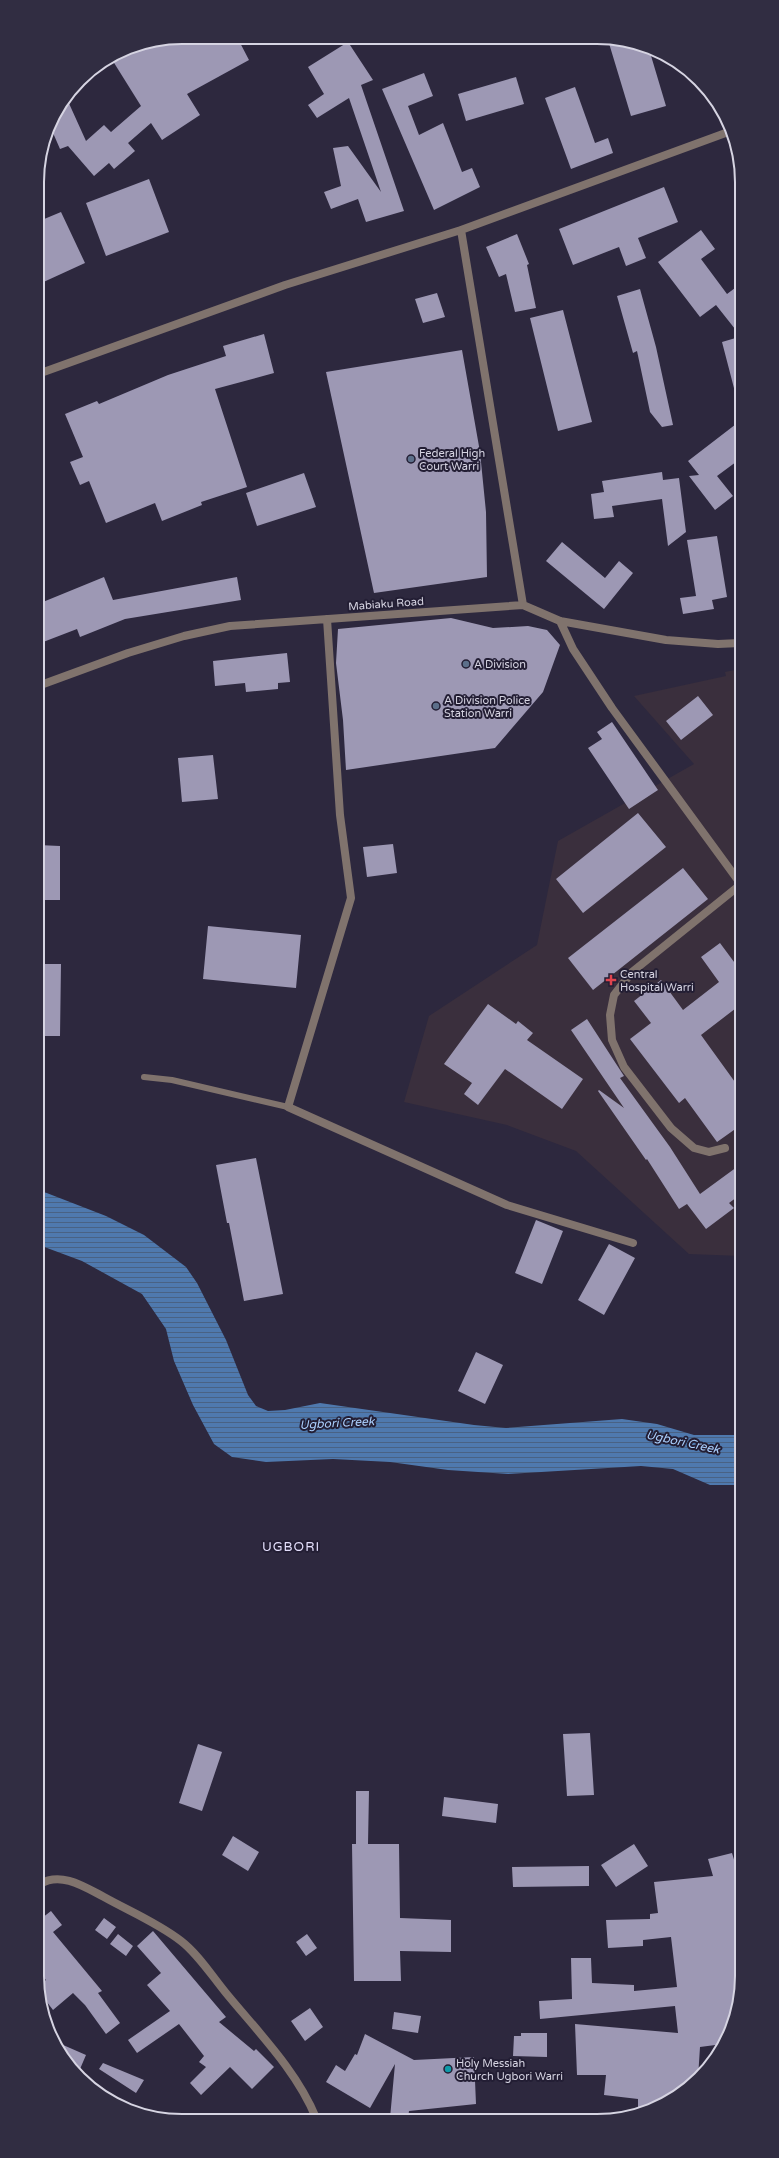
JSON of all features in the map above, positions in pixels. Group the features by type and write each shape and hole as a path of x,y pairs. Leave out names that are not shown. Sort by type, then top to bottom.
{"street":[{"path":"44,372 285,285 461,230 726,133"},
{"path":"461,230 523,605"},
{"name":"Mabiaku Road","path":"44,684 128,653 184,636 230,626 523,605 560,621 666,640 718,644 735,643"},
{"path":"326,620 340,815 351,898 288,1107 507,1205 633,1243"},
{"path":"560,621 573,649 612,708 735,877"},
{"path":"725,1148 709,1152 694,1148 671,1128 624,1066 612,1040 610,1015 614,995 632,972 735,888"},
{"path":"44,1881 57,1878 72,1882 137,1915 181,1941 276,2054 304,2092 314,2114"}],"lane":[{"path":"144,1078 172,1080 288,1107"}],"shaded area":[{"name":"Central Hospital Warri","path":"735,670 735,1256 689,1254 576,1151 507,1125 404,1102 429,1016 537,945 558,841 694,764 634,696 726,676 725,672"}],"water":[{"name":"Ugbori Creek","path":"44,1192 106,1216 144,1235 186,1267 197,1283 226,1340 248,1395 256,1406 268,1411 285,1410 320,1403 474,1425 506,1428 622,1419 657,1424 694,1435 735,1435 735,1485 710,1485 673,1469 641,1466 508,1474 448,1470 390,1462 333,1459 266,1462 232,1457 214,1444 193,1405 174,1361 166,1329 142,1294 82,1261 44,1247"}],"building":[{"path":"173,44 241,44 249,60 187,94 200,115 162,140 151,123 128,143 135,151 114,169 109,163 94,176 68,146 60,149 53,134 58,121 69,103 86,141 104,125 111,132 141,106 114,62 121,58 138,51"},
{"path":"345,44 349,44 373,80 361,85 404,211 366,222 358,199 331,209 324,192 341,186 333,148 348,146 381,192 349,98 317,118 308,105 324,94 308,67"},
{"path":"609,45 641,51 651,55 666,106 631,116"},
{"path":"424,73 433,96 408,106 419,135 443,123 462,172 472,168 480,187 434,210 382,89"},
{"path":"516,77 524,104 466,121 458,94"},
{"path":"575,87 595,143 608,138 613,153 571,169 545,98"},
{"path":"149,179 169,232 106,256 86,203"},
{"path":"664,187 678,222 638,238 646,258 626,266 619,247 573,265 559,229"},
{"path":"61,212 85,263 44,282 44,219"},
{"path":"701,230 715,249 701,259 727,294 735,288 735,329 716,305 700,317 658,262"},
{"path":"517,234 529,264 527,265 536,308 515,312 506,274 499,277 486,247"},
{"path":"640,289 656,347 673,425 662,427 650,412 637,351 633,353 617,296"},
{"path":"437,293 445,317 423,323 415,299"},
{"path":"563,310 592,422 558,431 530,318"},
{"path":"264,334 274,373 215,389 247,487 201,502 202,505 162,521 155,503 106,523 89,481 80,485 70,462 83,457 65,414 97,401 99,404 168,375 226,356 223,346"},
{"path":"735,338 735,392 722,342"},
{"path":"462,350 480,452 486,512 487,577 374,593 326,372"},
{"path":"735,425 735,463 717,476 733,496 715,510 689,476 699,475 688,461"},
{"path":"662,472 663,480 679,478 686,532 668,546 662,499 612,506 614,517 594,519 591,494 604,492 602,481"},
{"path":"304,473 316,507 257,526 246,493"},
{"path":"717,536 727,597 712,600 714,609 683,614 680,598 696,596 687,540"},
{"path":"562,542 605,578 619,561 633,573 604,609 546,561"},
{"path":"104,577 113,600 237,577 241,600 125,619 80,637 77,629 44,642 44,602"},
{"name":"A Division Police Station Warri","path":"451,618 493,628 528,626 547,630 560,645 543,692 495,748 346,770 343,720 336,663 338,629"},
{"path":"287,653 290,682 278,683 278,689 246,692 245,683 215,686 213,661"},
{"path":"698,696 713,715 681,740 666,721"},
{"path":"612,722 658,790 629,809 588,748 602,739 597,732"},
{"path":"213,755 218,799 182,802 178,758"},
{"path":"638,813 666,847 583,913 556,879"},
{"path":"393,844 397,873 367,877 363,847"},
{"path":"44,845 60,846 60,900 44,900"},
{"path":"683,868 708,899 593,990 568,958"},
{"path":"208,926 301,935 296,988 203,979"},
{"path":"720,943 735,963 735,1009 701,1035 735,1082 735,1129 717,1142 685,1098 679,1103 630,1039 651,1023 634,1001 661,980 683,1010 719,982 701,957"},
{"path":"44,964 61,964 60,1036 44,1036"},
{"path":"488,1004 516,1024 518,1021 533,1033 527,1040 583,1079 562,1109 505,1069 478,1105 464,1094 472,1083 444,1064"},
{"path":"587,1019 624,1076 620,1078 670,1147 700,1194 735,1168 735,1198 729,1203 734,1208 706,1229 687,1204 679,1209 647,1159 646,1160 598,1091 599,1090 624,1108 571,1030"},
{"path":"256,1158 283,1294 244,1301 216,1165"},
{"path":"536,1220 563,1231 542,1284 515,1273"},
{"path":"609,1244 635,1258 604,1315 578,1300"},
{"path":"476,1352 503,1365 485,1404 458,1391"},
{"path":"590,1733 594,1795 567,1796 563,1734"},
{"path":"198,1744 222,1752 202,1811 179,1803"},
{"path":"356,1791 369,1791 368,1844 399,1844 400,1918 451,1920 451,1952 400,1951 401,1981 354,1981 352,1844 356,1844"},
{"path":"444,1797 498,1804 496,1823 442,1816"},
{"path":"233,1836 259,1852 248,1871 222,1855"},
{"path":"634,1844 648,1866 616,1887 601,1865"},
{"path":"732,1853 735,1863 735,1985 728,2020 717,2045 700,2047 699,2070 695,2074 666,2095 638,2107 638,2099 604,2095 606,2075 577,2075 575,2024 678,2033 675,2006 540,2019 539,2001 572,1999 571,1958 591,1958 592,1983 634,1985 634,1991 677,1987 671,1937 643,1940 643,1946 608,1948 606,1920 650,1919 650,1914 658,1913 654,1882 713,1876 708,1859"},
{"path":"589,1866 589,1886 513,1887 512,1867"},
{"path":"51,1911 62,1925 53,1932 102,1991 98,1993 120,2023 106,2034 85,2005 73,1993 53,2010 47,2002 44,1985 44,1982 46,1980 44,1977 44,1916"},
{"path":"104,1918 116,1927 107,1939 95,1930"},
{"path":"153,1931 226,2017 219,2022 254,2051 256,2049 274,2067 252,2089 230,2067 201,2095 190,2083 206,2067 199,2062 204,2056 179,2024 137,2053 128,2040 170,2011 147,1985 161,1973 137,1946"},
{"path":"118,1934 133,1946 126,1956 110,1944"},
{"path":"307,1934 317,1948 306,1956 296,1942"},
{"path":"310,2008 323,2027 305,2041 291,2021"},
{"path":"394,2012 421,2016 418,2033 392,2029"},
{"path":"521,2033 547,2033 547,2057 513,2056 514,2036 521,2036"},
{"path":"365,2034 414,2060 474,2057 476,2104 409,2111 409,2114 390,2114 395,2064 370,2108 326,2082 336,2065 345,2071 355,2054 357,2055"},
{"path":"62,2045 86,2055 80,2069"},
{"path":"103,2063 144,2080 136,2093 99,2069"}],"place":[{"name":"Federal High Court Warri","path":"411,459"},
{"name":"A Division","path":"466,664"},
{"name":"A Division Police Station Warri","path":"436,706"},
{"name":"Central Hospital Warri","path":"611,980"},
{"name":"Holy Messiah Church Ugbori Warri","path":"448,2069"}],"district":[{"name":"UGBORI","path":"291,1547"}]}
